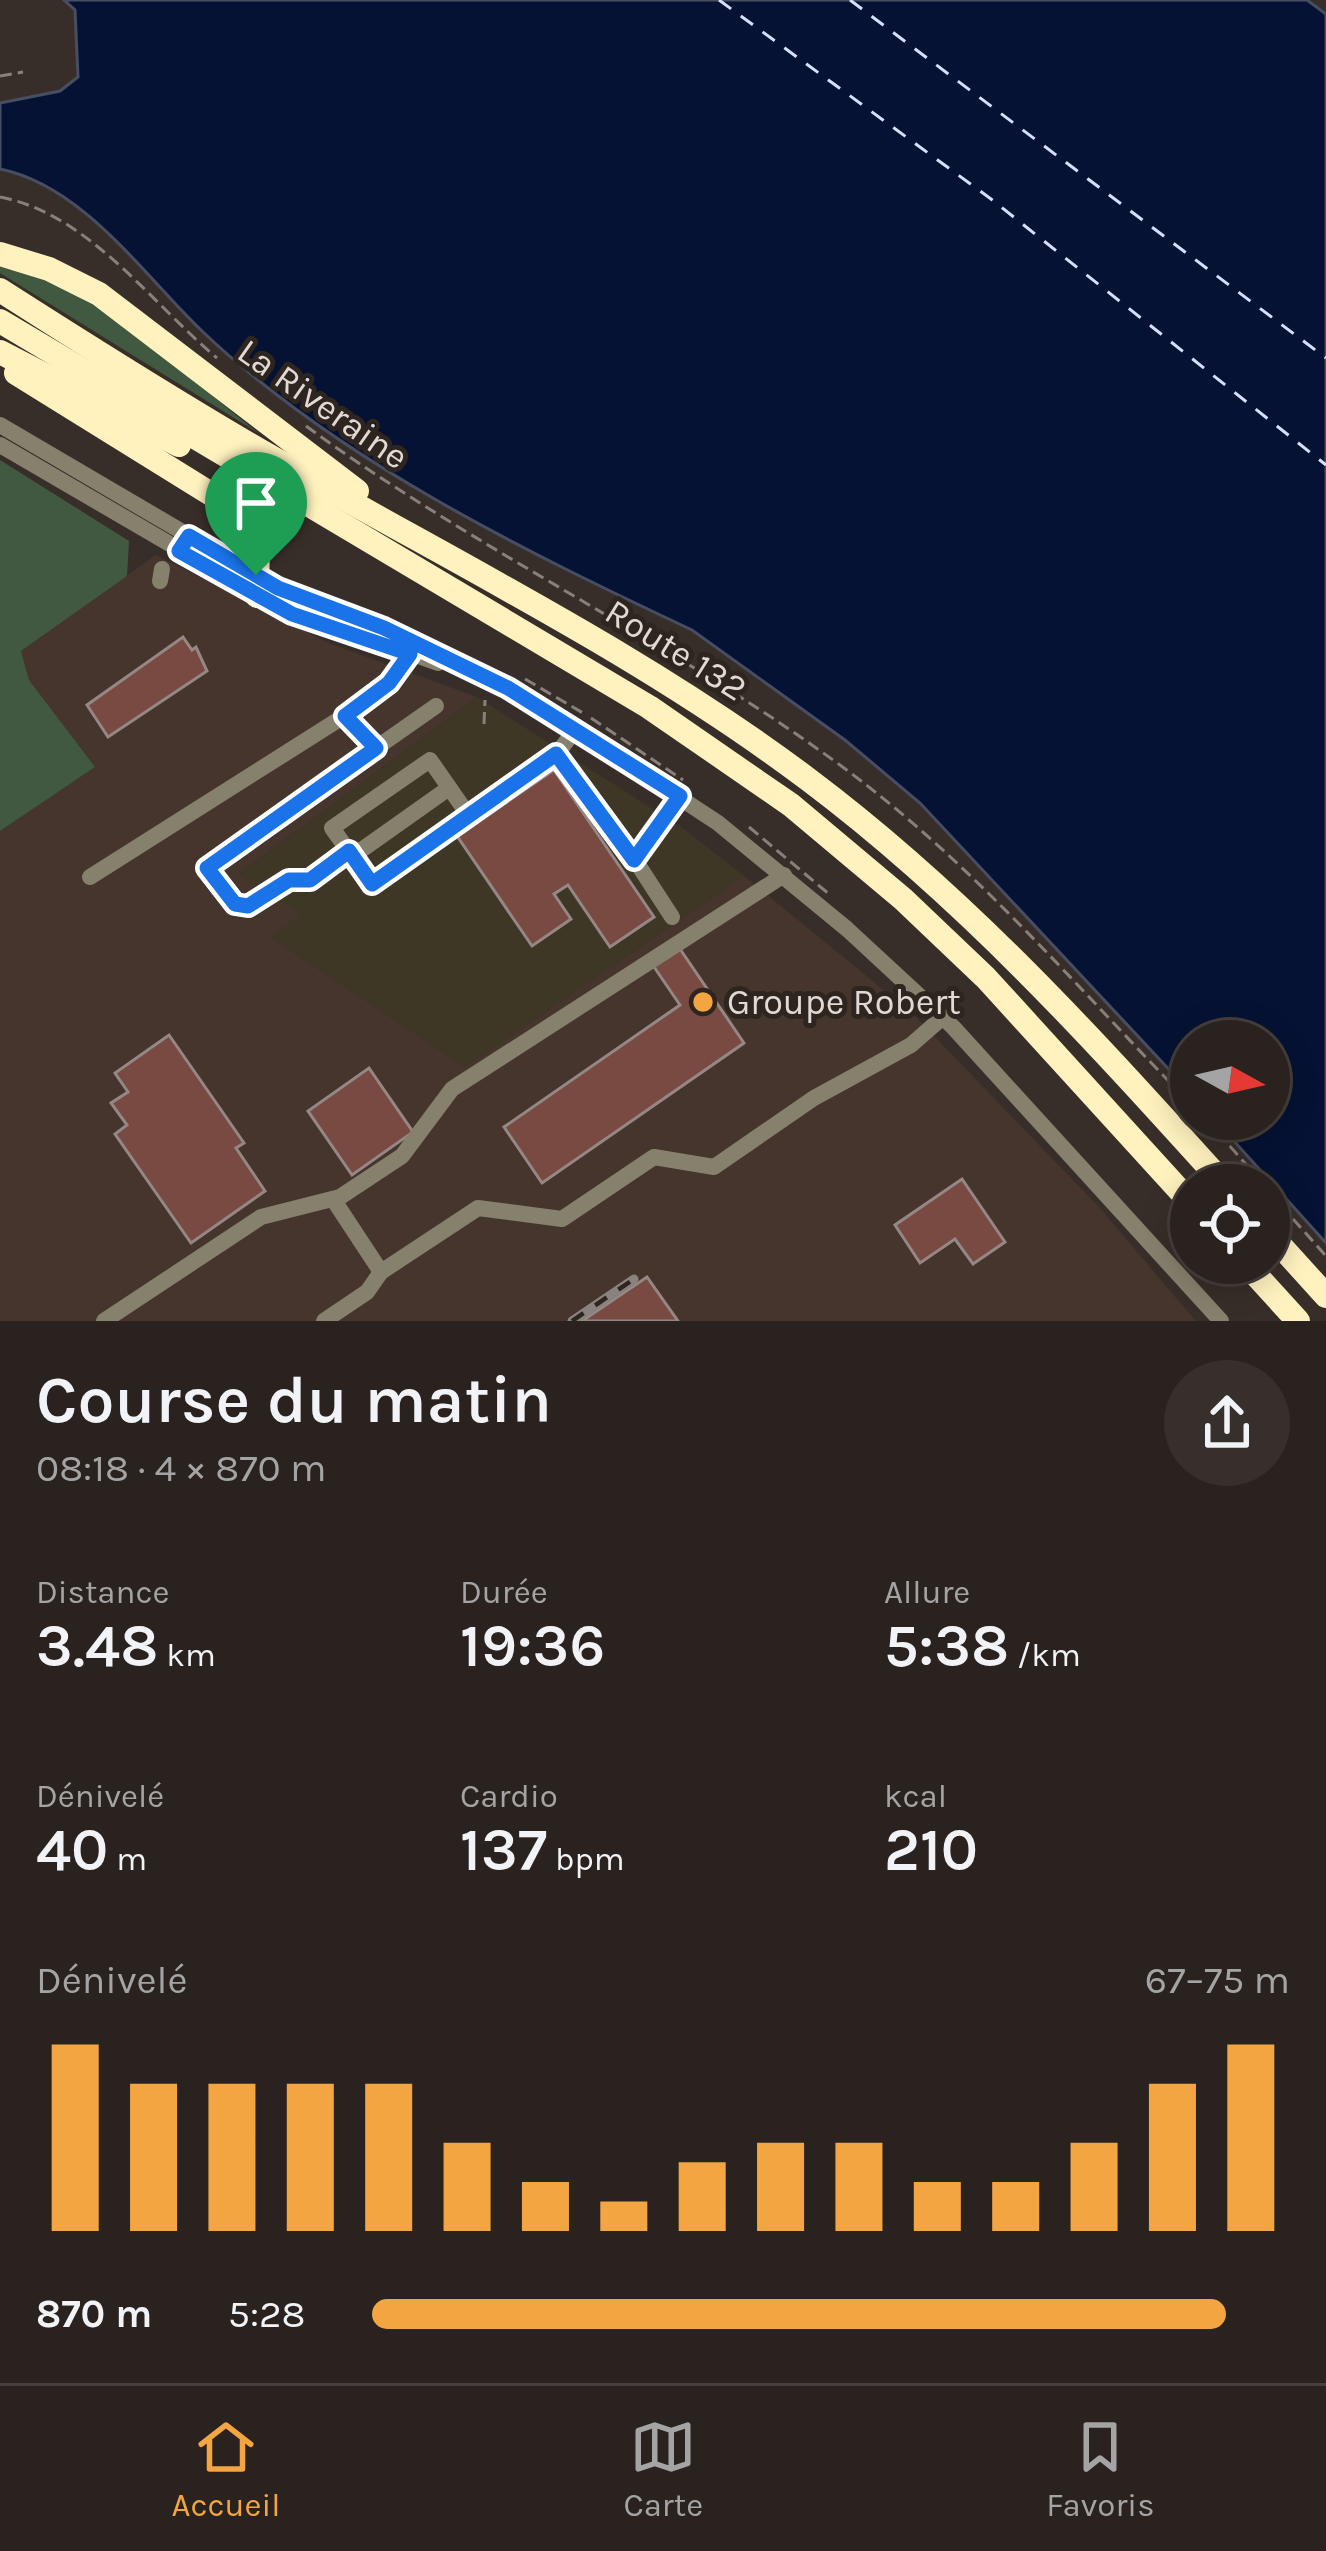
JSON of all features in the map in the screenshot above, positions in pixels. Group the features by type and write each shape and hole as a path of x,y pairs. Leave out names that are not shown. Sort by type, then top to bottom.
{"highway":[{"path":"0,254 49,268 99,294 416,538"},
{"name":"Route 132","path":"0,290 208,420 754,740 877,833 1016,957 1206,1164"},
{"name":"Route 132","path":"0,321 683,729 847,850 998,991 1170,1180"},
{"path":"0,352 445,586"},
{"path":"0,361 54,400 243,513 256,532 259,580"},
{"path":"1290,1256 1326,1296"},
{"path":"1264,1284 1298,1321"}],"street":[{"path":"0,425 160,530"},
{"path":"0,445 259,580 508,688 578,727 680,796 784,875 943,1017 1040,1116 1221,1321"},
{"path":"184,544 259,580"},
{"path":"90,878 345,716 389,683 412,648"},
{"path":"436,706 207,868 230,901 248,906 289,880 310,880 449,788"},
{"path":"345,716 376,748"},
{"path":"469,816 430,760 332,828 372,884 469,816 556,754 578,727"},
{"path":"556,754 672,917"},
{"path":"634,860 680,796"},
{"path":"104,1321 261,1217 333,1199 402,1156 452,1089 784,875"},
{"path":"324,1321 367,1292 381,1272 478,1208 562,1219 654,1156 714,1167 814,1098 911,1045 943,1017"},
{"path":"333,1199 381,1272"}],"path":[{"path":"0,76 23,73"},
{"name":"La Riveraine","path":"0,197 41,209 78,232 229,368"},
{"name":"La Riveraine","path":"297,420 768,715 868,786 950,856 1170,1082"},
{"path":"484,724 485,700"},
{"path":"1224,1140 1246,1164"},
{"path":"1290,1216 1326,1256"}],"shaded area":[{"path":"156,555 331,644 477,697 239,874 301,914 271,937 465,1067 744,876 912,1013 1098,1206 1196,1321 0,1321 0,831 95,767 29,680 21,651"},
{"path":"477,697 684,829 744,876 465,1067 270,936 300,914 238,875"}],"green space":[{"path":"0,267 36,277 105,313 260,434 0,273"},
{"path":"0,460 129,541 127,576 21,651 29,680 95,767 0,831"}],"water":[{"path":"64,0 1307,0 1326,14 1326,1243 1290,1203 1290,1164 1255,1164 1233,1140 1290,1140 1290,1020 1170,1020 1170,1071 920,803 845,740 692,630 436,500 313,422 203,332 86,214 59,194 0,169 0,103 60,91 78,77 75,10"}],"building":[{"path":"183,637 192,650 196,647 207,671 108,737 87,705"},
{"path":"554,770 654,917 610,947 568,885 554,894 571,919 532,946 457,836"},
{"path":"678,946 744,1043 542,1183 504,1127 680,1005 652,964"},
{"path":"169,1035 244,1143 236,1148 265,1191 191,1243 115,1134 127,1125 111,1103 128,1092 115,1073"},
{"path":"369,1068 413,1132 352,1175 308,1111"},
{"path":"962,1179 1005,1242 973,1264 955,1239 920,1263 895,1225"},
{"path":"647,1277 678,1321 582,1321"}],"ferry route":[{"path":"719,0 991,199 1326,465"},
{"path":"850,0 1326,358"}],"railway":[{"path":"572,1321 634,1279"}],"place":[{"name":"Groupe Robert","path":"703,1002"}],"route":[{"path":"189,536 256,575 298,597 384,628 508,688 601,742 680,796 634,860 607,817 556,754 372,884 349,851 310,880 289,880 248,906 235,904 207,868 376,748 355,733 345,716 389,683 410,654 292,614 179,551 189,536"}]}
